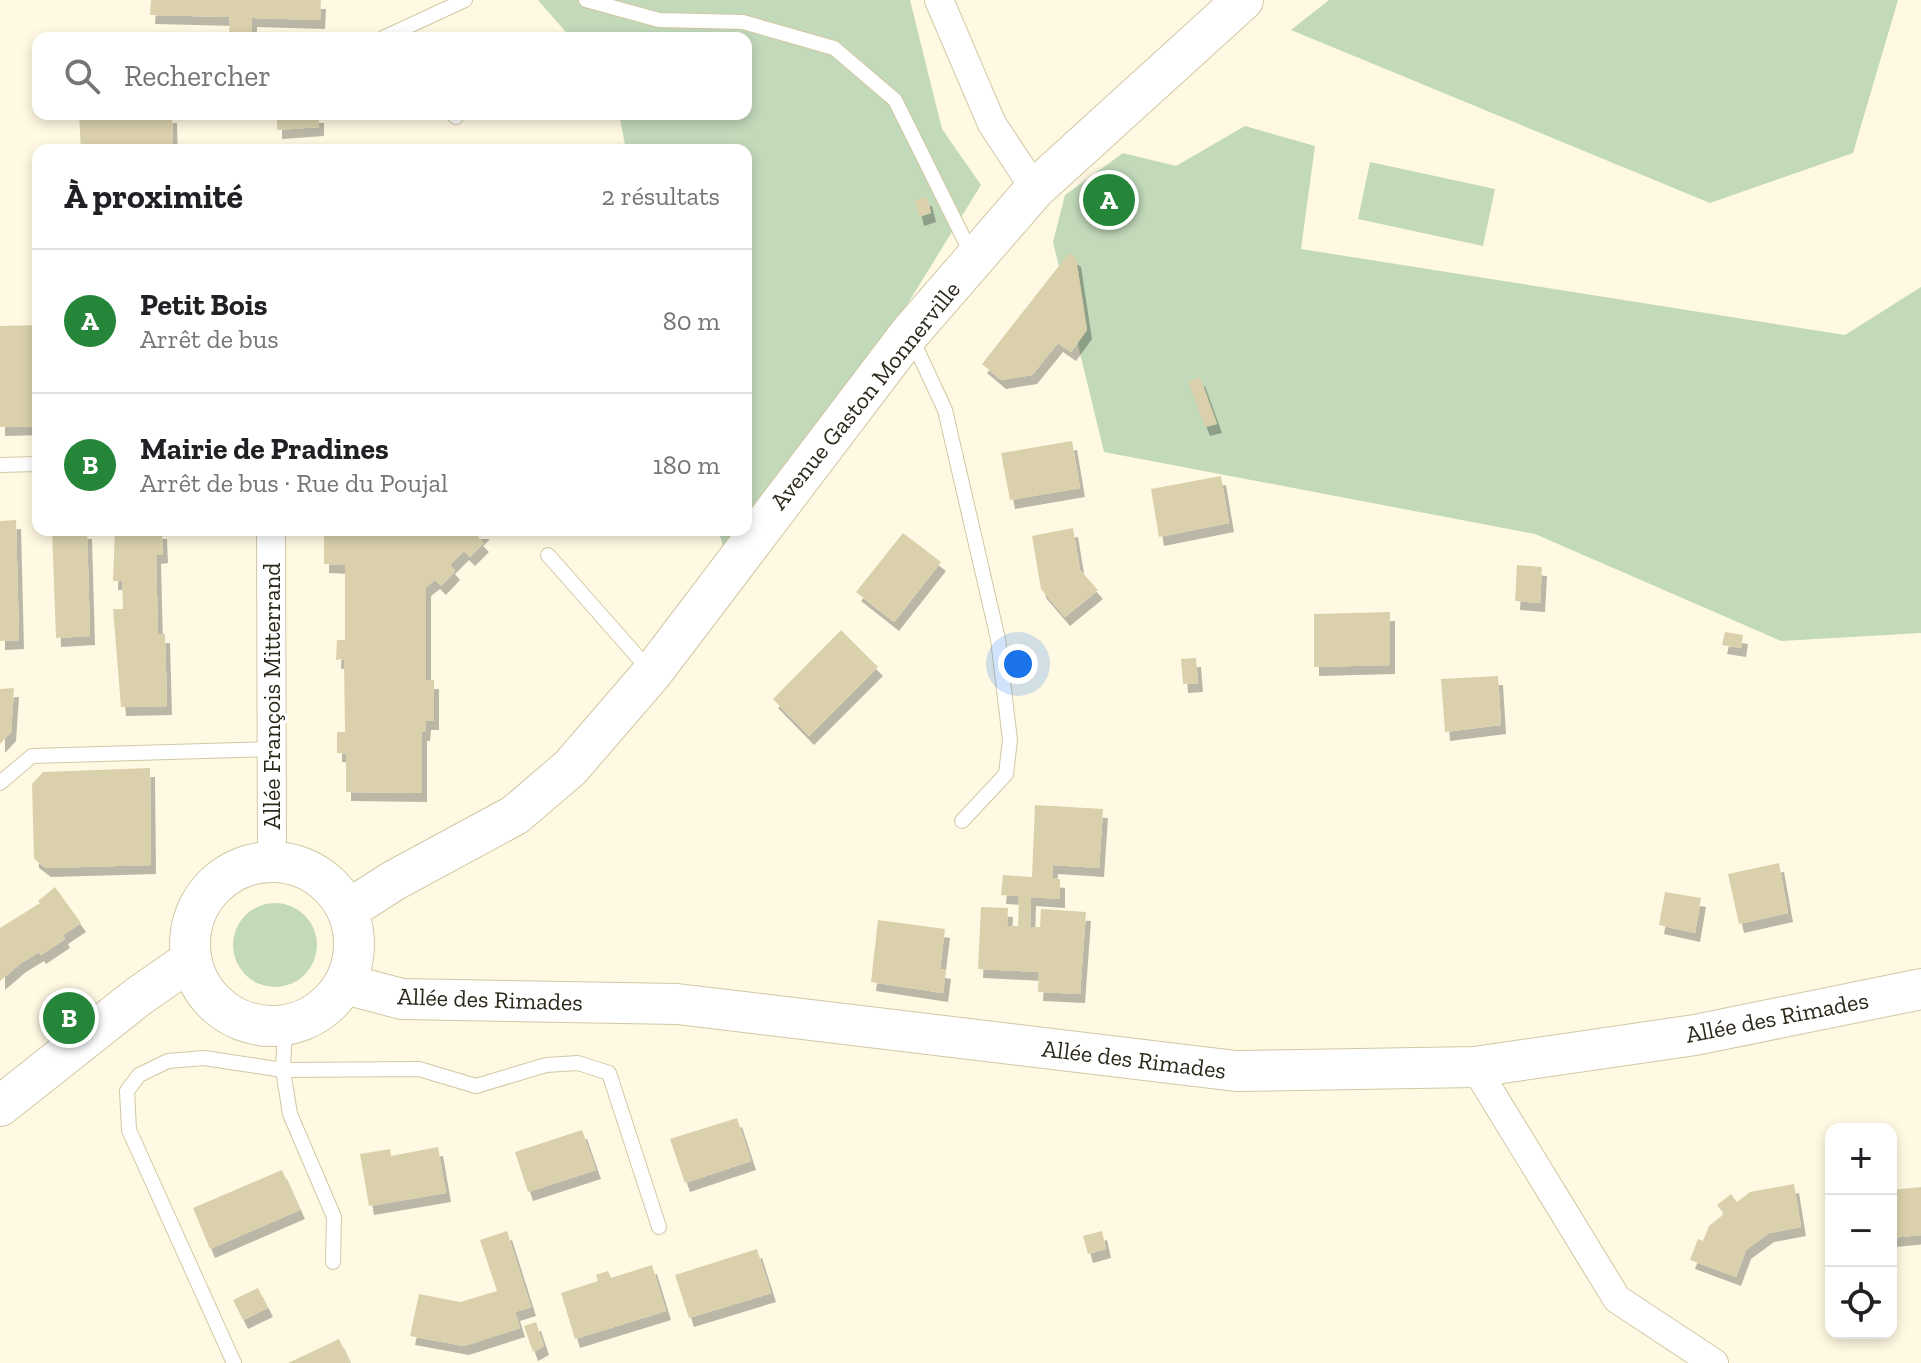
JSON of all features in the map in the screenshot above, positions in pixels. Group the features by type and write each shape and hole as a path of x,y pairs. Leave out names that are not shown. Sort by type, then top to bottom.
{"main road":[{"name":"Avenue Gaston Monnerville","path":"348,910 393,881 515,815 570,768 652,673 910,333 1035,189 1243,0"},
{"path":"272,861 295,865 317,874 335,890 348,910 354,934 353,960 345,984 330,1004 309,1019 285,1026 260,1026 236,1018 215,1004 200,984 191,960 190,936 196,912 208,892 226,876 248,865 272,861"},
{"path":"0,1106 139,996 191,960"},
{"name":"Allée des Rimades","path":"345,984 402,999 677,1004 1236,1071 1475,1067 1695,1035 1921,989"}],"street":[{"path":"939,0 992,124 1035,189"},
{"name":"Allée François Mitterrand","path":"271,536 272,861"},
{"path":"1475,1067 1617,1299 1714,1363"}],"lane":[{"path":"396,32 465,0"},
{"path":"586,0 659,20 743,22 834,48 895,100 974,259"},
{"path":"910,333 945,410 998,639 1010,740 1006,774 962,821"},
{"path":"0,465 32,464"},
{"path":"548,555 652,673"},
{"path":"0,783 32,756 272,749"},
{"path":"285,1026 283,1070 290,1114 334,1217 333,1262"},
{"path":"234,1363 129,1130 127,1091 139,1075 168,1061 204,1058 283,1070 419,1069 476,1086 546,1065 578,1063 609,1073 659,1227"}],"green space":[{"path":"538,0 910,0 942,129 981,185 735,583 720,536 752,536 752,144 625,144 620,120 752,120 752,32 566,32"},
{"path":"1329,0 1898,0 1853,153 1710,203 1291,30"},
{"path":"1245,126 1315,146 1301,249 1845,335 1921,287 1921,633 1781,641 1535,534 1104,452 1053,242 1065,195 1123,153 1176,166"},
{"path":"1370,162 1495,189 1483,246 1358,219"},
{"path":"275,903 291,906 305,915 314,929 317,945 314,961 305,975 291,984 275,987 259,984 245,975 236,961 233,945 236,929 245,915 259,906"}],"building":[{"path":"151,0 321,0 320,20 252,18 252,32 229,32 230,17 150,15"},
{"path":"79,120 172,120 173,144 81,144"},
{"path":"277,120 319,120 319,127 277,130"},
{"path":"927,197 931,213 919,217 915,200"},
{"path":"1069,253 1076,258 1087,330 1071,352 1058,343 1032,375 1001,380 982,364"},
{"path":"32,325 32,426 0,427 0,326"},
{"path":"1200,377 1217,424 1205,427 1188,382"},
{"path":"1072,441 1080,488 1010,500 1001,453"},
{"path":"1221,476 1229,523 1159,537 1151,489"},
{"path":"16,520 19,640 0,641 0,521"},
{"path":"1073,528 1080,570 1098,590 1065,617 1041,589 1032,536"},
{"path":"903,533 941,562 894,622 856,592"},
{"path":"52,536 87,536 90,636 56,638"},
{"path":"115,536 162,536 163,554 156,555 158,634 165,634 167,706 121,707 113,609 123,609 122,581 113,581"},
{"path":"324,536 479,536 484,543 470,557 464,551 450,565 455,571 441,586 435,580 426,587 426,680 434,680 434,721 426,721 425,732 422,732 422,793 346,792 346,754 337,753 337,732 345,732 344,659 336,660 337,640 345,640 345,565 324,564"},
{"path":"1517,565 1542,567 1540,603 1515,601"},
{"path":"1390,612 1390,665 1314,667 1314,614"},
{"path":"841,630 878,667 809,736 773,699"},
{"path":"1725,632 1743,635 1741,648 1722,645"},
{"path":"1196,658 1198,683 1183,684 1181,659"},
{"path":"1498,676 1501,725 1445,732 1441,679"},
{"path":"14,688 11,732 0,744 0,689"},
{"path":"150,768 151,865 46,868 34,859 32,784 43,772"},
{"path":"1035,805 1103,809 1099,868 1053,865 1052,878 1060,879 1060,899 1031,897 1030,927 1040,927 1041,909 1086,912 1080,994 1038,992 1039,972 978,969 981,907 1008,908 1007,926 1018,926 1019,896 1001,895 1003,875 1032,877"},
{"path":"1779,863 1788,913 1739,924 1728,874"},
{"path":"55,887 81,923 63,935 65,939 41,955 39,952 21,963 0,981 0,928 40,903 38,901"},
{"path":"1665,892 1701,898 1695,933 1659,925"},
{"path":"878,920 945,929 940,969 946,970 943,993 871,982"},
{"path":"737,1118 751,1161 685,1183 670,1139"},
{"path":"582,1130 596,1170 528,1192 515,1152"},
{"path":"438,1147 446,1193 369,1206 360,1154 390,1149 391,1156"},
{"path":"282,1170 300,1210 210,1249 193,1208"},
{"path":"1794,1184 1801,1227 1769,1233 1746,1250 1736,1277 1690,1260 1698,1239 1703,1241 1709,1226 1724,1214 1717,1205 1731,1194 1737,1202 1750,1192"},
{"path":"1921,1187 1921,1235 1897,1237 1897,1189"},
{"path":"507,1231 531,1307 515,1312 520,1328 464,1346 410,1336 419,1294 460,1302 497,1291 480,1240"},
{"path":"1102,1231 1106,1249 1088,1254 1083,1236"},
{"path":"757,1249 771,1293 689,1318 675,1275"},
{"path":"652,1265 666,1311 575,1339 561,1293 598,1281 596,1275 608,1271 611,1278"},
{"path":"258,1288 268,1308 243,1320 233,1300"},
{"path":"536,1322 544,1346 533,1352 524,1326"},
{"path":"339,1339 350,1363 288,1363"}],"place":[{"name":"Petit Bois","path":"1109,200"},
{"name":"Mairie de Pradines","path":"69,1018"}]}
